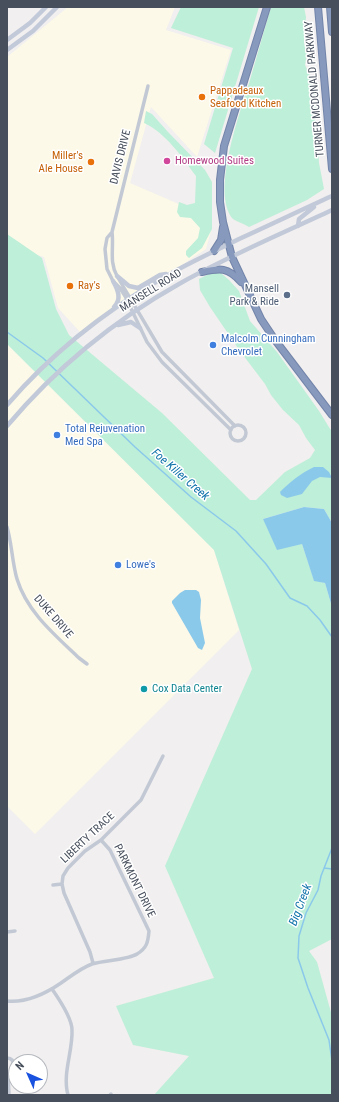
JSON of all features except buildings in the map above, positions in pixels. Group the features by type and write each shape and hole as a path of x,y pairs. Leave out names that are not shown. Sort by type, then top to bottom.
{"highway":[{"path":"267,7 224,146 220,180 220,202 223,222 232,257 254,306 268,330 332,415"},
{"name":"TURNER MCDONALD PARKWAY","path":"318,7 332,169"},
{"name":"TURNER MCDONALD PARKWAY","path":"330,7 332,32"},
{"path":"214,251 221,240 223,222"},
{"path":"202,272 217,268 226,270 234,274 245,286"}],"main road":[{"path":"7,40 30,23 46,7"},
{"path":"7,50 33,31 57,7"},
{"name":"MANSELL ROAD","path":"7,405 32,378 64,348 129,299 170,274 214,251 332,196"},
{"path":"298,226 301,216 321,201"},
{"name":"MANSELL ROAD","path":"7,426 42,388 72,359 109,329 135,311 202,272 332,210"},
{"path":"117,276 129,286 138,288 160,275 170,274"},
{"path":"102,318 117,304 118,292 113,281"},
{"path":"109,329 126,322 135,324 140,328"}],"street":[{"name":"DAVIS DRIVE","path":"129,299 113,267 111,258 113,239 112,232 148,86"},
{"name":"DAVIS DRIVE","path":"112,232 107,238 106,242 105,259 107,269 113,281 129,299"},
{"path":"105,259 111,258"},
{"path":"129,299 135,311 162,352 235,426 243,428 245,433 244,438 235,440 231,436 231,430 157,356 147,342 140,328 135,311"},
{"path":"231,430 235,426"},
{"name":"DUKE DRIVE","path":"7,527 11,538 13,562 17,578 21,592 30,608 42,622 79,658 88,664"},
{"name":"LIBERTY TRACE","path":"62,884 63,876 68,868 85,851 101,840 141,800 163,756"},
{"name":"PARKMONT DRIVE","path":"7,1001 25,1001 52,989 81,969 93,963 136,956 146,948 149,931 110,850 101,840"},
{"path":"53,885 62,884 90,952 93,963"},
{"path":"7,932 15,931"},
{"path":"52,989 67,1014 73,1029 66,1080 68,1095"},
{"path":"7,1058 10,1058 13,1061 14,1067 11,1073 7,1074 9,1095"}],"shaded area":[{"path":"68,7 175,7 166,30 231,50 197,157 151,107 130,183 188,208 211,231 206,249 80,332 58,308 44,257 9,246 7,244 7,57"},
{"path":"7,344 214,550 239,630 35,834 7,806"}],"green space":[{"path":"181,7 259,7 215,153 204,144 233,48 171,28"},
{"path":"271,7 304,7 306,17 304,43 307,53 305,65 312,80 317,101 315,118 319,163 324,189 307,200 249,227 233,219 227,207 225,191 226,172 235,130"},
{"path":"146,111 152,114 205,170 212,182 212,229 202,248 189,258 186,255 186,251 198,238 200,228 191,218 180,217 177,212 179,202 187,205 195,203 196,176 166,139 152,127 144,123"},
{"path":"7,234 42,258 56,309 69,335 162,413 250,500 256,500 285,472 310,458 315,450 299,425 283,410 271,395 265,384 210,307 200,290 199,279 215,271 221,273 239,291 250,321 277,352 332,432 332,523 324,509 304,507 263,519 302,544 314,580 325,583 332,607 332,939 309,951 317,962 332,1016 332,1095 154,1095 189,1056 133,1045 116,1006 214,978 165,866 252,669 214,550 7,344"}],"water":[{"path":"314,467 323,467 329,472 332,478 320,477 312,481 302,494 287,498 281,495 280,492 292,481"},
{"path":"304,507 324,509 332,523 332,607 325,583 314,581 302,544 277,550 263,519"},
{"path":"185,590 196,590 199,592 201,600 200,618 205,643 202,650 198,648 172,603 172,601 180,593"}],"waterway":[{"name":"Foe Killer Creek","path":"7,332 43,358 135,447 191,497 236,531 266,564 290,598 307,606 320,620 332,637"},
{"name":"Big Creek","path":"332,848 321,876 318,890 306,913 299,936 298,958 308,988 329,1040 332,1061"},
{"name":"Big Creek","path":"324,868 332,869"}],"place":[{"name":"Pappadeaux Seafood Kitchen","path":"202,97"},
{"name":"Homewood Suites","path":"167,161"},
{"name":"Miller's Ale House","path":"91,162"},
{"name":"Ray's","path":"70,286"},
{"name":"Mansell Park & Ride","path":"287,295"},
{"name":"Malcolm Cunningham Chevrolet","path":"213,345"},
{"name":"Total Rejuvenation Med Spa","path":"57,435"},
{"name":"Lowe's","path":"118,565"},
{"name":"Cox Data Center","path":"144,689"}]}
